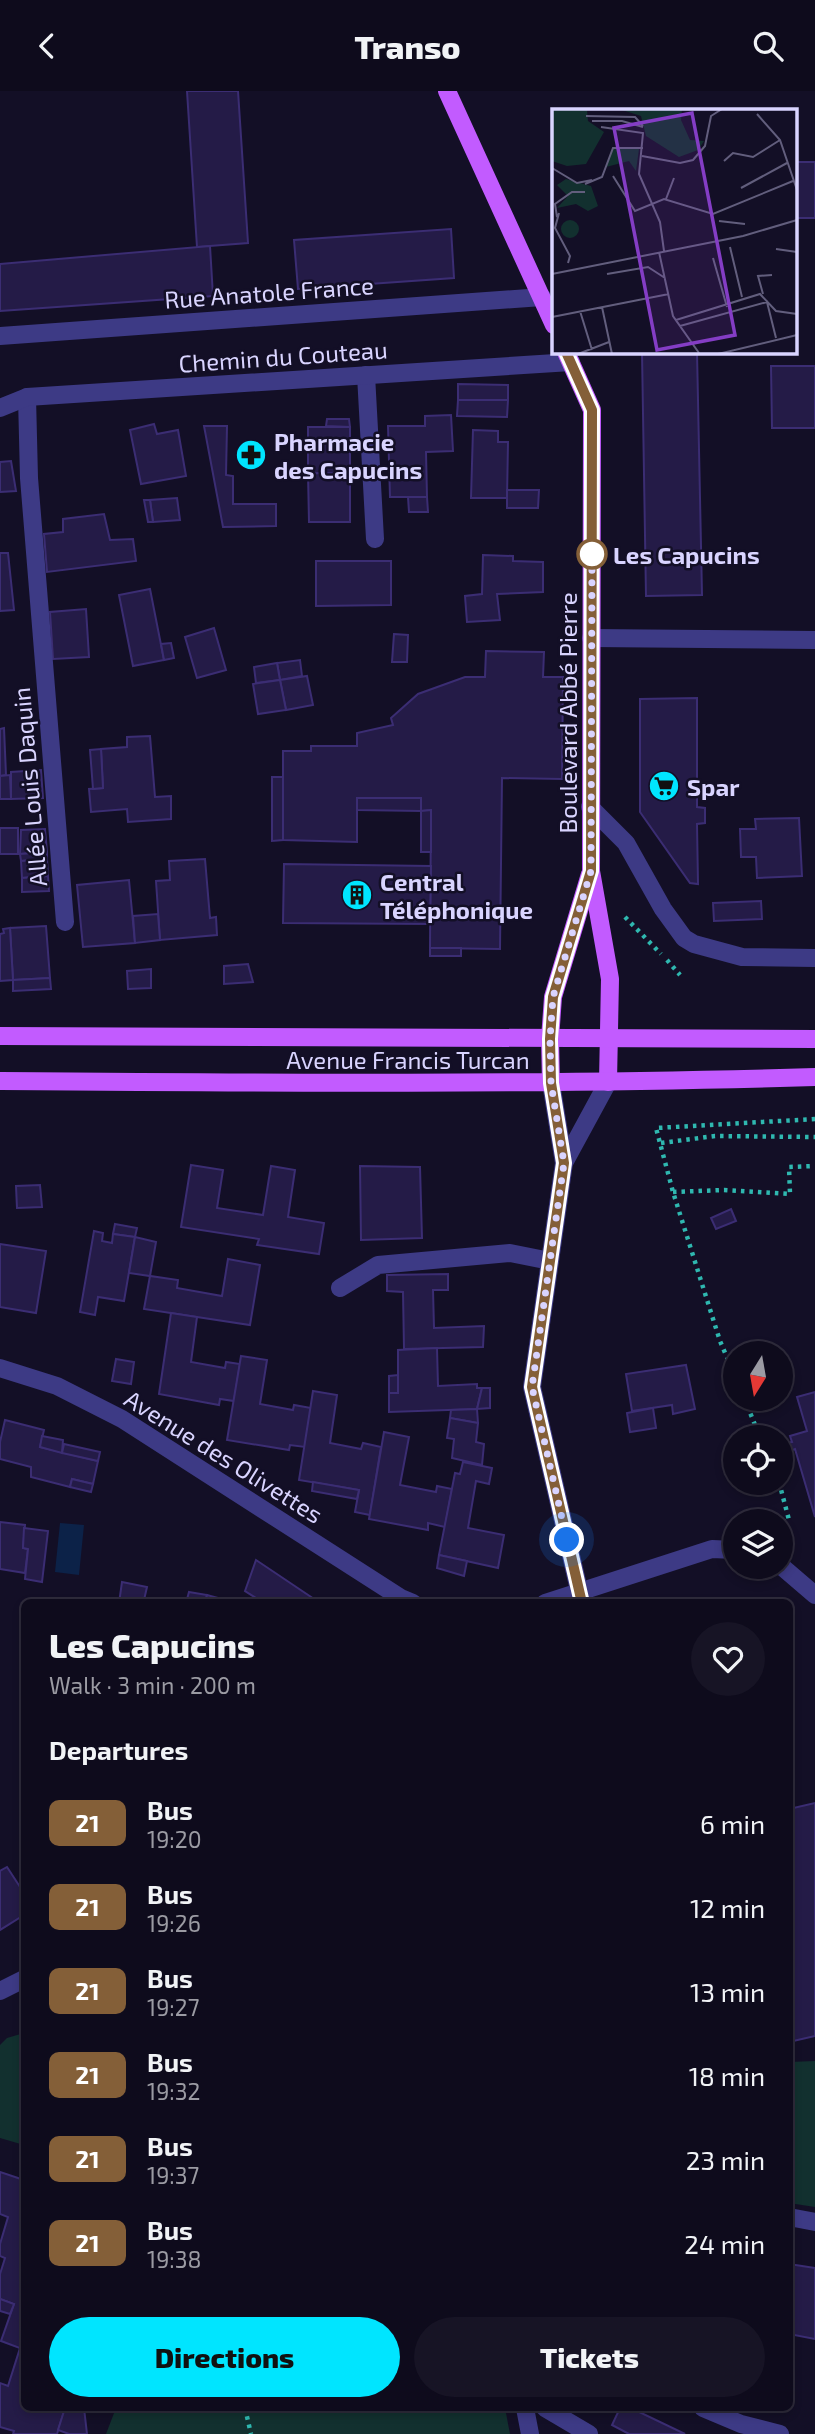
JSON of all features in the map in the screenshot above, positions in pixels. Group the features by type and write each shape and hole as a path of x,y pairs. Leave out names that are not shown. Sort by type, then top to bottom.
{"main road":[{"path":"447,91 552,320"},
{"name":"Boulevard Abbé Pierre","path":"568,357 592,410 591,871 610,979 608,1082"},
{"name":"Boulevard Abbé Pierre","path":"551,1083 553,997 591,871"},
{"name":"Avenue Francis Turcan","path":"0,1036 815,1039"},
{"name":"Avenue Francis Turcan","path":"0,1081 411,1084 815,1077"}],"street":[{"name":"Rue Anatole France","path":"0,336 542,297"},
{"name":"Chemin du Couteau","path":"0,408 27,397 366,375 568,357"},
{"path":"366,375 375,538"},
{"name":"Allée Louis Daquin","path":"27,397 29,478 65,922"},
{"path":"591,638 815,640"},
{"path":"590,807 626,843 663,909 684,938 694,944 742,957 815,958"},
{"path":"564,1163 608,1082"},
{"path":"551,1083 564,1163 532,1387 580,1597 712,1549 723,1549"},
{"path":"340,1288 378,1265 510,1253 550,1261"},
{"name":"Avenue des Olivettes","path":"0,1368 57,1386 122,1419 403,1599"},
{"path":"793,1576 815,1595"},
{"path":"0,1991 21,1980"},
{"path":"793,2218 815,2223"},
{"path":"526,2411 530,2434"},
{"path":"550,2411 589,2434"},
{"path":"709,2411 741,2424 780,2434"}],"path":[{"path":"628,919 680,975"},
{"path":"723,1348 673,1192 656,1128 815,1119"},
{"path":"661,1143 715,1136 815,1137"},
{"path":"673,1192 724,1190 790,1194 789,1167 814,1167"},
{"path":"246,2411 251,2434"}],"green space":[{"path":"21,2034 21,2144 0,2138 0,2045 7,2038"},
{"path":"815,2061 815,2207 793,2204 793,2062"},
{"path":"115,2411 506,2411 510,2434 106,2434"}],"water":[{"path":"60,1523 84,1525 79,1575 55,1572"}],"building":[{"path":"187,91 238,91 248,243 197,247"},
{"path":"798,162 815,162 815,218 798,218"},
{"path":"451,229 454,278 298,289 294,240"},
{"path":"210,246 213,296 0,311 0,264"},
{"path":"642,353 697,353 702,595 646,596"},
{"path":"771,366 815,366 815,428 772,428"},
{"path":"458,384 508,385 508,400 458,400"},
{"path":"458,400 508,400 507,417 457,416"},
{"path":"451,415 453,451 426,452 427,497 390,497 388,426 425,426 425,416"},
{"path":"327,419 349,419 350,427 326,426"},
{"path":"154,424 157,434 178,430 186,476 141,484 130,430"},
{"path":"204,426 227,426 226,475 233,476 233,504 276,504 276,526 223,527"},
{"path":"308,427 350,427 350,474 308,473"},
{"path":"473,430 498,431 498,442 508,442 507,498 471,498"},
{"path":"11,461 16,491 0,492 0,462"},
{"path":"308,473 350,474 350,522 309,522"},
{"path":"507,490 539,490 538,508 507,508"},
{"path":"408,497 427,497 428,512 409,512"},
{"path":"177,498 180,520 153,522 150,500"},
{"path":"144,500 150,500 153,522 148,522"},
{"path":"104,514 110,540 133,539 136,561 47,572 44,534 63,532 63,519"},
{"path":"0,553 8,553 14,610 0,611"},
{"path":"483,555 513,556 513,561 543,562 543,592 497,594 500,620 467,622 465,596 482,594"},
{"path":"316,561 391,561 391,605 316,606"},
{"path":"150,589 164,660 133,666 119,595"},
{"path":"86,609 89,657 53,659 50,612"},
{"path":"214,628 226,670 197,678 185,637"},
{"path":"394,634 408,635 407,662 392,662"},
{"path":"171,643 174,658 164,660 161,644"},
{"path":"486,651 544,652 543,677 563,677 562,779 502,778 500,949 430,948 431,810 421,811 421,798 357,798 357,842 283,840 283,751 311,751 311,746 357,746 357,733 393,725 391,718 418,694 465,677 485,677"},
{"path":"300,660 302,676 280,680 277,663"},
{"path":"277,663 280,680 256,683 254,667"},
{"path":"307,676 313,705 286,710 280,680"},
{"path":"280,680 286,710 258,714 253,684"},
{"path":"697,698 697,807 705,808 705,823 697,824 698,884 690,883 640,812 640,699"},
{"path":"4,728 6,775 0,776 0,729"},
{"path":"150,736 155,797 171,796 171,819 128,822 127,809 91,812 89,789 103,788 101,749 127,747 127,737"},
{"path":"101,749 103,788 93,789 90,750"},
{"path":"41,770 43,798 11,799 11,772"},
{"path":"10,775 11,799 0,799 0,776"},
{"path":"272,777 283,777 283,840 272,841"},
{"path":"357,798 421,798 421,811 357,810"},
{"path":"431,810 431,852 421,852 421,811"},
{"path":"799,818 802,876 757,878 756,857 741,857 740,829 756,829 755,819"},
{"path":"0,828 18,828 18,854 0,854"},
{"path":"45,829 47,852 20,854 21,830"},
{"path":"47,852 47,859 21,861 20,854"},
{"path":"47,859 48,876 22,878 21,861"},
{"path":"205,859 210,918 216,917 217,935 160,940 156,881 170,880 169,861"},
{"name":"Central Téléphonique","path":"284,864 431,866 430,924 283,923"},
{"path":"48,876 49,891 22,892 22,878"},
{"path":"129,880 135,943 83,947 77,885"},
{"path":"761,901 762,919 714,921 713,903"},
{"path":"158,914 160,940 135,943 133,916"},
{"path":"46,926 50,978 13,980 10,928"},
{"path":"10,928 13,980 0,981 0,934 4,933 3,929"},
{"path":"430,948 461,948 461,956 430,956"},
{"path":"248,964 253,982 224,984 224,966"},
{"path":"151,969 151,988 128,989 127,971"},
{"path":"50,978 51,989 13,991 13,980"},
{"path":"191,1165 223,1170 217,1208 263,1215 271,1166 295,1170 288,1217 324,1223 319,1254 257,1245 259,1239 181,1227"},
{"path":"360,1166 420,1167 422,1238 361,1240"},
{"path":"40,1185 42,1207 17,1208 16,1186"},
{"path":"731,1209 736,1221 716,1229 711,1218"},
{"path":"115,1224 137,1228 135,1237 113,1234"},
{"path":"94,1231 103,1233 102,1241 112,1243 113,1234 135,1237 124,1301 98,1297 95,1315 80,1312"},
{"path":"135,1237 156,1242 150,1276 129,1273"},
{"path":"0,1244 46,1251 36,1313 0,1307"},
{"path":"228,1259 260,1265 250,1325 144,1309 150,1276 178,1280 177,1288 222,1296"},
{"path":"448,1274 448,1290 433,1290 434,1328 484,1326 483,1347 404,1349 403,1292 387,1291 387,1275"},
{"path":"171,1313 197,1317 191,1362 225,1368 226,1362 240,1364 234,1401 220,1399 219,1405 159,1394"},
{"path":"437,1348 438,1386 477,1384 477,1388 482,1388 477,1409 389,1412 389,1393 398,1393 398,1350"},
{"path":"241,1356 267,1360 260,1404 293,1410 294,1405 311,1408 305,1447 290,1445 289,1450 227,1440"},
{"path":"116,1359 134,1362 131,1384 112,1381"},
{"path":"686,1365 695,1409 673,1414 672,1405 632,1411 626,1374"},
{"path":"398,1375 398,1393 389,1393 389,1376"},
{"path":"482,1388 490,1388 490,1408 477,1409"},
{"path":"313,1391 337,1395 330,1443 361,1449 363,1443 381,1447 370,1515 355,1512 359,1490 299,1480"},
{"path":"815,1392 815,1517 795,1449 793,1450 793,1435 807,1431 797,1397"},
{"path":"653,1408 656,1428 630,1432 627,1413"},
{"path":"477,1409 478,1423 450,1418 451,1410"},
{"path":"450,1418 478,1423 476,1442 484,1444 482,1465 452,1458 454,1439 447,1438"},
{"path":"5,1420 44,1430 40,1447 98,1461 93,1484 72,1479 70,1487 31,1477 31,1467 0,1459 0,1442"},
{"path":"384,1432 409,1437 400,1485 436,1492 437,1486 452,1489 445,1527 428,1523 428,1530 369,1519"},
{"path":"42,1436 63,1440 62,1453 40,1447"},
{"path":"64,1444 100,1452 98,1461 62,1453"},
{"path":"463,1462 492,1468 489,1484 476,1481 468,1528 504,1535 498,1568 439,1555 455,1473 460,1474"},
{"path":"72,1479 93,1484 91,1492 70,1487"},
{"path":"313,1482 359,1490 357,1499 312,1491"},
{"path":"0,1522 25,1525 23,1548 28,1549 25,1573 0,1569"},
{"path":"24,1528 48,1531 42,1582 25,1579 28,1549 23,1548"},
{"path":"439,1555 467,1561 464,1576 437,1568"},
{"path":"256,1560 314,1599 258,1599 245,1591"},
{"path":"122,1582 147,1587 144,1599 120,1599"},
{"path":"189,1592 207,1595 206,1599 187,1599"},
{"path":"207,1595 222,1599 206,1599"},
{"path":"815,1803 815,2036 793,2041 793,1808"},
{"path":"7,1867 21,1888 21,1917 0,1930 0,1871"},
{"path":"0,2172 21,2179 21,2411 64,2411 57,2434 13,2434 14,2431 0,2427 0,2383 8,2386 20,2348 1,2341 14,2304 0,2299 0,2274 5,2258 0,2256 0,2244 8,2217 0,2214"},
{"path":"793,2265 815,2268 815,2339 793,2335"},
{"path":"0,2299 14,2304 10,2314 0,2311"},
{"path":"64,2411 84,2411 87,2434 69,2434 58,2430"},
{"path":"619,2411 637,2411 685,2434 629,2434 612,2425"}],"bus line":[{"name":"21","path":"566,353 592,410 591,871 553,997 551,1083 564,1163 532,1387 581,1599"}],"place":[{"name":"Pharmacie des Capucins","path":"251,455"},
{"name":"Les Capucins","path":"592,554"},
{"name":"Spar","path":"664,786"},
{"name":"Central Téléphonique","path":"357,895"}],"route":[{"path":"567,1540 532,1387 564,1163 551,1083 553,997 591,871 592,554"}]}
